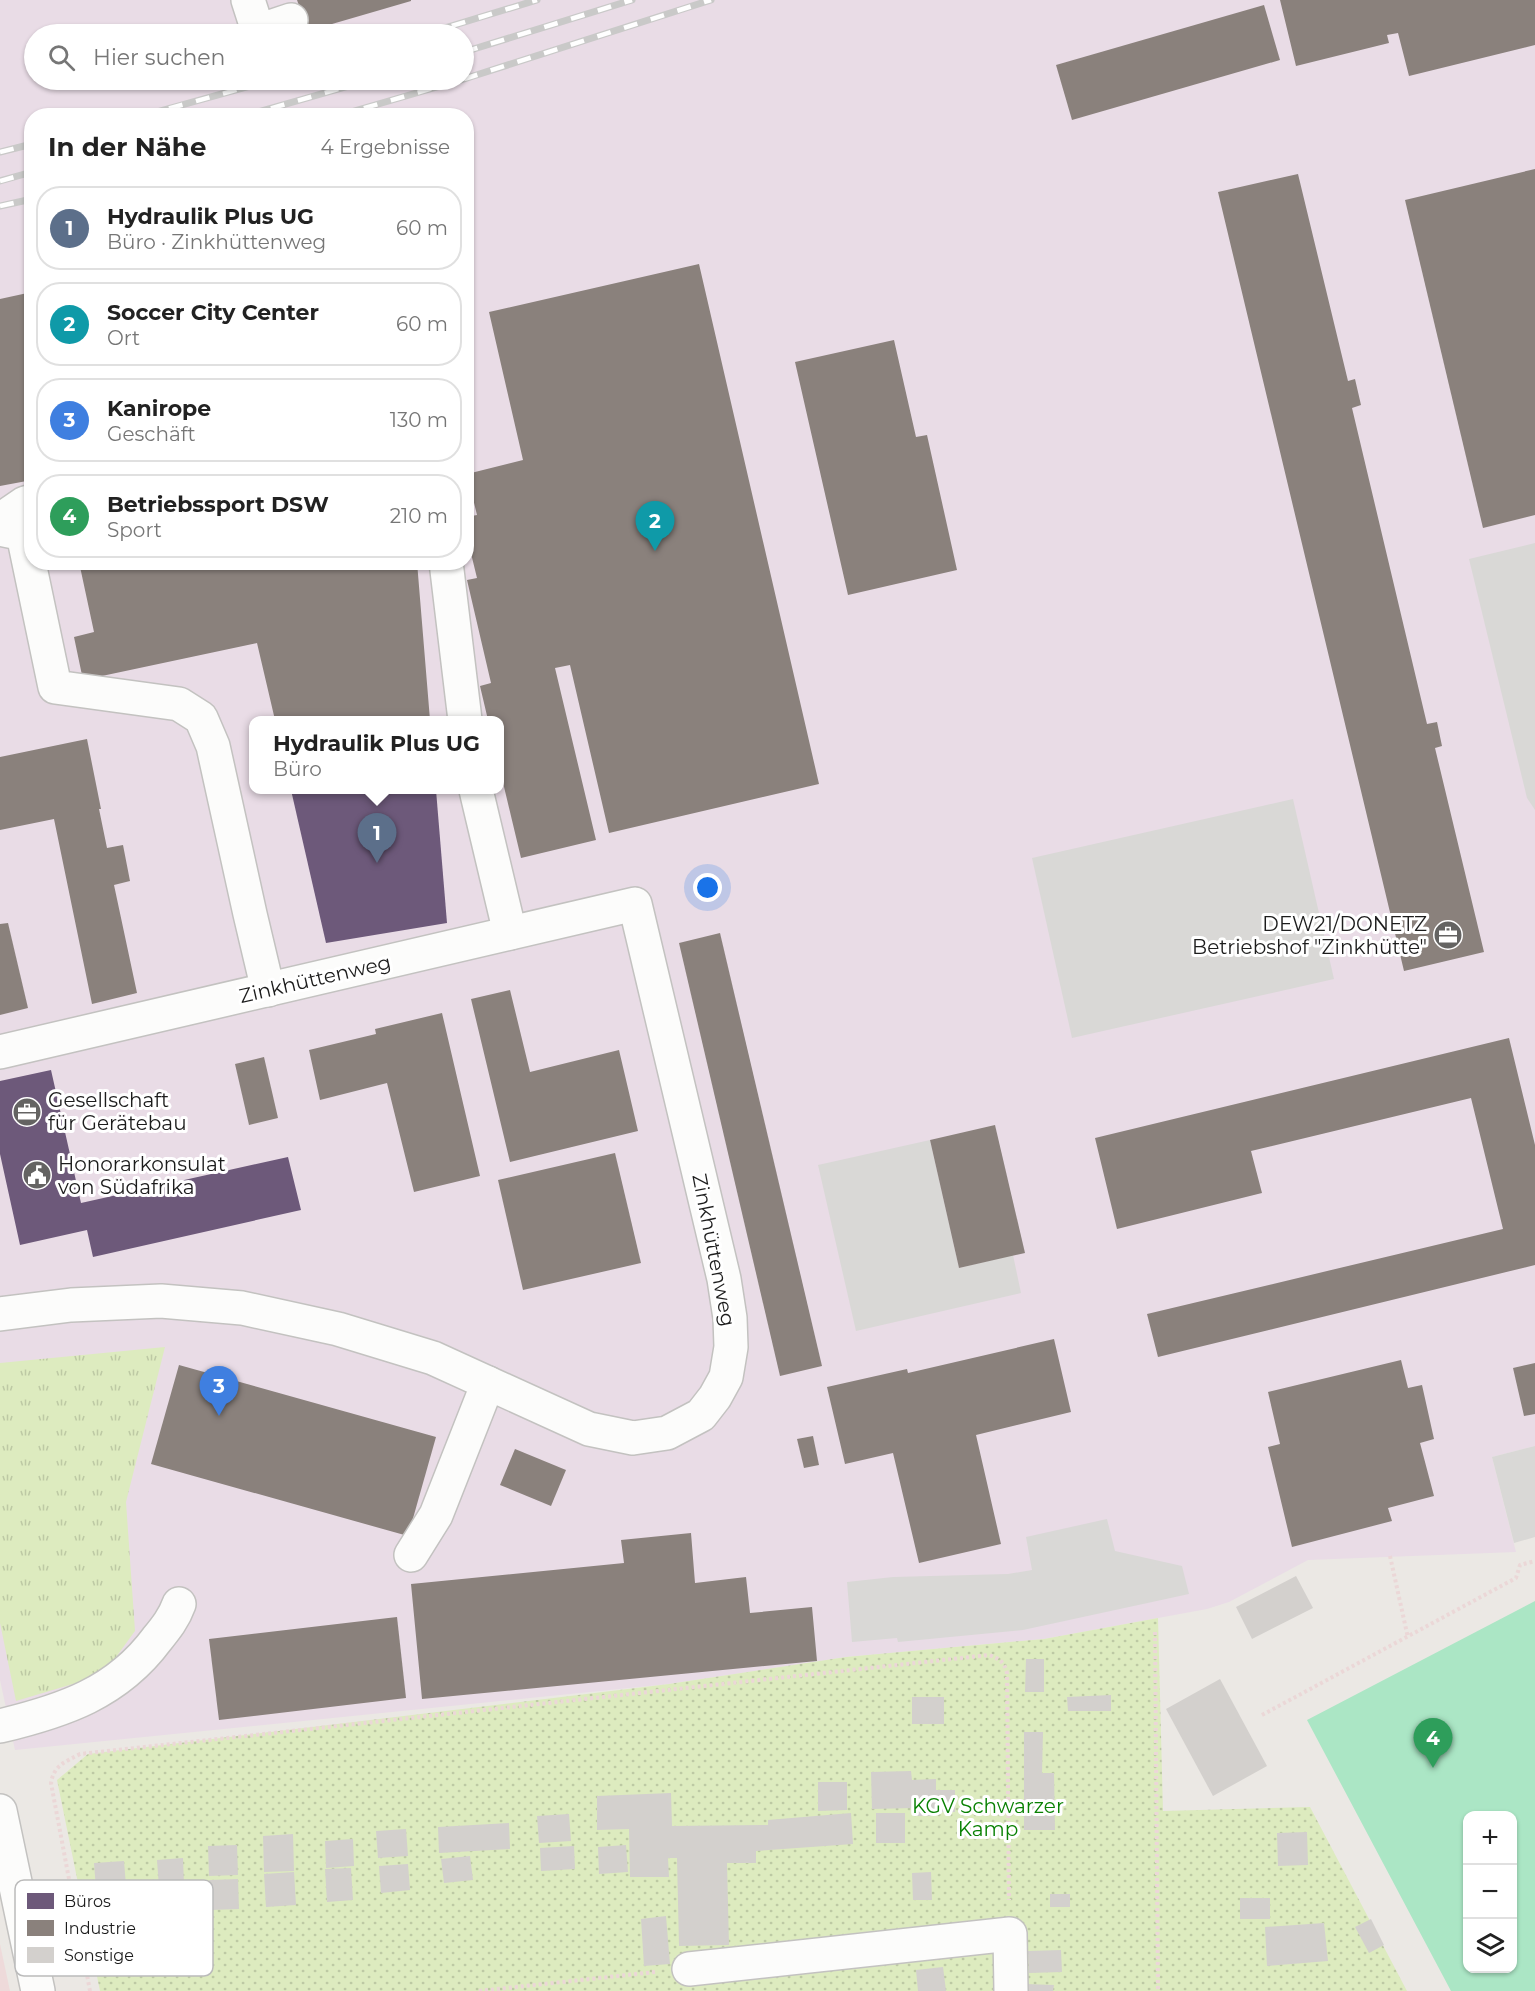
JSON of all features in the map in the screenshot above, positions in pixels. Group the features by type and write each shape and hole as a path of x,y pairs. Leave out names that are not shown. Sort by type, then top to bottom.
{"street":[{"path":"248,0 256,24"},
{"path":"279,24 291,20"},
{"path":"0,520 24,504"},
{"path":"0,529 23,534 24,539"},
{"path":"31,570 55,687 179,704 201,718 213,746 268,990"},
{"path":"447,570 465,716"},
{"path":"477,794 510,933"},
{"name":"Zinkhüttenweg","path":"0,1052 635,904 724,1279 730,1317 731,1347 726,1377 716,1397 701,1415 667,1433 633,1438 590,1430 433,1358 338,1329 242,1308 161,1301 71,1305 0,1314"},
{"path":"411,1555 436,1515 488,1383"},
{"path":"0,1726 77,1704 121,1678 143,1658 175,1616 179,1604"},
{"path":"0,1811 15,1882"},
{"path":"688,1969 1010,1934 1011,1991"},
{"path":"35,1976 38,1991"}],"path":[{"path":"1390,1556 1407,1638"},
{"path":"1263,1715 1516,1578 1520,1565 1535,1561"},
{"path":"1155,1632 1158,1991"},
{"path":"69,1880 51,1783 53,1773 62,1764 80,1754 989,1655 999,1658 1005,1664 1007,1673 1010,1934"},
{"path":"479,1991 688,1969"},
{"path":"87,1976 90,1991"}],"shaded area":[{"path":"0,0 1535,0 1535,1446 1492,1457 1516,1552 1308,1560 1229,1602 1207,1609 1044,1639 846,1657 669,1684 15,1750 0,1680"},
{"path":"1535,543 1535,810 1527,798 1469,559"},
{"path":"1293,799 1334,979 1072,1038 1032,858"},
{"path":"930,1140 959,1268 1013,1255 1021,1293 856,1331 818,1165"},
{"path":"1535,1446 1535,1537 1514,1543 1492,1457"},
{"path":"1107,1519 1115,1551 1182,1566 1189,1594 1023,1630 898,1642 897,1638 852,1642 847,1582 893,1577 1008,1574 1032,1570 1026,1537"},
{"path":"0,1944 10,1991 0,1991"}],"green space":[{"path":"165,1347 126,1502 135,1631 103,1675 16,1701 0,1623 0,1363"},
{"path":"1535,1601 1535,1991 1451,1991 1307,1720"},
{"name":"KGV Schwarzer Kamp","path":"1158,1618 1163,1811 1310,1807 1407,1991 100,1991 97,1976 213,1976 213,1880 77,1880 57,1780 88,1754 669,1684 846,1657 1044,1639"}],"building: Büros":[{"path":"292,794 436,794 447,923 326,943"},
{"path":"51,1070 81,1203 288,1157 301,1210 93,1257 87,1230 20,1245 0,1154 0,1081"}],"building: Industrie":[{"path":"297,0 411,0 332,24 306,24"},
{"path":"1280,0 1535,0 1535,45 1409,76 1398,33 1387,35 1389,43 1296,66"},
{"path":"1264,5 1280,60 1072,120 1056,65"},
{"path":"1535,169 1535,515 1483,528 1405,200"},
{"path":"1298,174 1348,381 1355,379 1361,405 1352,408 1427,724 1437,722 1442,746 1435,748 1484,952 1404,971 1218,192"},
{"path":"699,264 819,784 609,833 570,665 555,668 596,840 521,858 504,787 504,716 487,716 480,686 491,683 467,580 477,578 474,566 474,516 477,515 474,503 474,472 523,460 489,312"},
{"path":"24,294 24,482 0,486 0,299"},
{"path":"894,340 916,437 927,435 957,570 848,595 795,362"},
{"path":"81,570 418,570 430,716 274,716 257,643 83,680 74,637 94,632"},
{"path":"87,739 107,848 123,845 130,881 114,885 137,993 92,1004 54,819 0,830 0,757"},
{"path":"8,923 28,1008 0,1015 0,924"},
{"path":"720,933 822,1366 780,1376 679,943"},
{"path":"510,990 530,1072 619,1050 638,1131 510,1162 471,999"},
{"path":"442,1013 480,1176 414,1192 387,1083 320,1100 309,1050 376,1034 375,1029"},
{"path":"1509,1038 1535,1145 1535,1265 1158,1357 1147,1314 1503,1229 1471,1098 1251,1151 1262,1193 1117,1229 1095,1138"},
{"path":"264,1057 278,1118 249,1125 235,1064"},
{"path":"995,1125 1025,1253 959,1268 930,1140"},
{"path":"615,1153 641,1263 523,1290 498,1180"},
{"path":"1054,1339 1071,1412 976,1435 1001,1544 919,1563 893,1453 845,1464 827,1387 907,1369 908,1373"},
{"path":"1401,1360 1408,1388 1422,1385 1434,1439 1420,1443 1434,1496 1388,1508 1392,1521 1292,1547 1268,1447 1280,1444 1268,1392"},
{"path":"1535,1363 1535,1414 1524,1416 1513,1368"},
{"path":"179,1365 436,1437 408,1536 151,1464"},
{"path":"813,1436 819,1465 804,1468 797,1439"},
{"path":"515,1449 566,1470 551,1506 500,1485"},
{"path":"691,1533 695,1583 746,1577 750,1613 812,1607 817,1661 422,1699 411,1584 624,1563 621,1540"},
{"path":"397,1617 406,1698 219,1720 209,1639"}],"building: Sonstige":[{"path":"1296,1576 1313,1608 1252,1639 1236,1607"},
{"path":"1026,1659 1044,1659 1044,1692 1025,1692"},
{"path":"1220,1679 1267,1766 1213,1796 1166,1709"},
{"path":"1111,1695 1111,1711 1068,1711 1067,1697"},
{"path":"912,1697 944,1697 944,1724 912,1724"},
{"path":"1024,1732 1043,1732 1042,1773 1054,1773 1055,1830 1024,1830"},
{"path":"911,1771 912,1780 936,1779 936,1790 955,1790 955,1812 935,1812 935,1816 914,1816 913,1808 872,1809 871,1772"},
{"path":"818,1782 847,1782 847,1810 818,1811"},
{"path":"671,1793 672,1826 768,1825 768,1820 851,1813 853,1844 756,1851 756,1863 727,1863 729,1945 679,1946 677,1858 668,1858 669,1877 630,1877 629,1829 597,1830 597,1796"},
{"path":"876,1813 905,1813 905,1843 876,1843"},
{"path":"569,1814 571,1841 539,1843 537,1816"},
{"path":"509,1823 510,1849 439,1853 438,1827"},
{"path":"406,1829 408,1856 378,1858 376,1831"},
{"path":"1307,1832 1308,1865 1278,1866 1277,1833"},
{"path":"293,1834 294,1871 264,1872 263,1836"},
{"path":"353,1839 354,1866 326,1868 325,1841"},
{"path":"237,1845 238,1875 209,1876 208,1846"},
{"path":"626,1845 628,1872 599,1874 598,1847"},
{"path":"574,1846 575,1869 541,1871 540,1848"},
{"path":"470,1856 473,1880 444,1883 441,1859"},
{"path":"183,1858 184,1880 158,1880 157,1860"},
{"path":"124,1861 126,1880 95,1880 94,1863"},
{"path":"408,1864 410,1890 381,1893 379,1866"},
{"path":"351,1868 353,1900 327,1902 325,1869"},
{"path":"294,1872 296,1905 266,1907 264,1874"},
{"path":"931,1872 932,1900 913,1900 912,1873"},
{"path":"238,1879 239,1909 213,1910 213,1880 209,1880"},
{"path":"1050,1894 1070,1894 1070,1907 1050,1907"},
{"path":"1240,1898 1270,1898 1270,1919 1240,1919"},
{"path":"666,1916 670,1964 644,1966 641,1919"},
{"path":"1371,1919 1384,1945 1369,1953 1355,1927"},
{"path":"1324,1923 1328,1961 1267,1966 1265,1927"},
{"path":"1061,1950 1062,1972 1029,1973 1028,1951"},
{"path":"943,1967 946,1991 918,1991 916,1970"},
{"path":"1026,1984 1054,1985 1053,1991 1026,1991"}],"railway":[{"path":"458,24 537,0"},
{"path":"474,49 632,0"},
{"path":"474,76 711,0"},
{"path":"171,108 236,90"},
{"path":"272,108 335,90"},
{"path":"365,108 427,90"},
{"path":"0,152 24,146"},
{"path":"0,181 24,174"},
{"path":"0,206 24,201"}],"place":[{"name":"Soccer City Center","path":"655,551"},
{"name":"Hydraulik Plus UG","path":"377,863"},
{"name":"DEW21/DONETZ Betriebshof \"Zinkhütte\"","path":"1448,935"},
{"name":"Gesellschaft für Gerätebau","path":"27,1112"},
{"name":"Honorarkonsulat von Südafrika","path":"37,1175"},
{"name":"Kanirope","path":"219,1416"},
{"name":"Betriebssport DSW","path":"1433,1768"}]}
